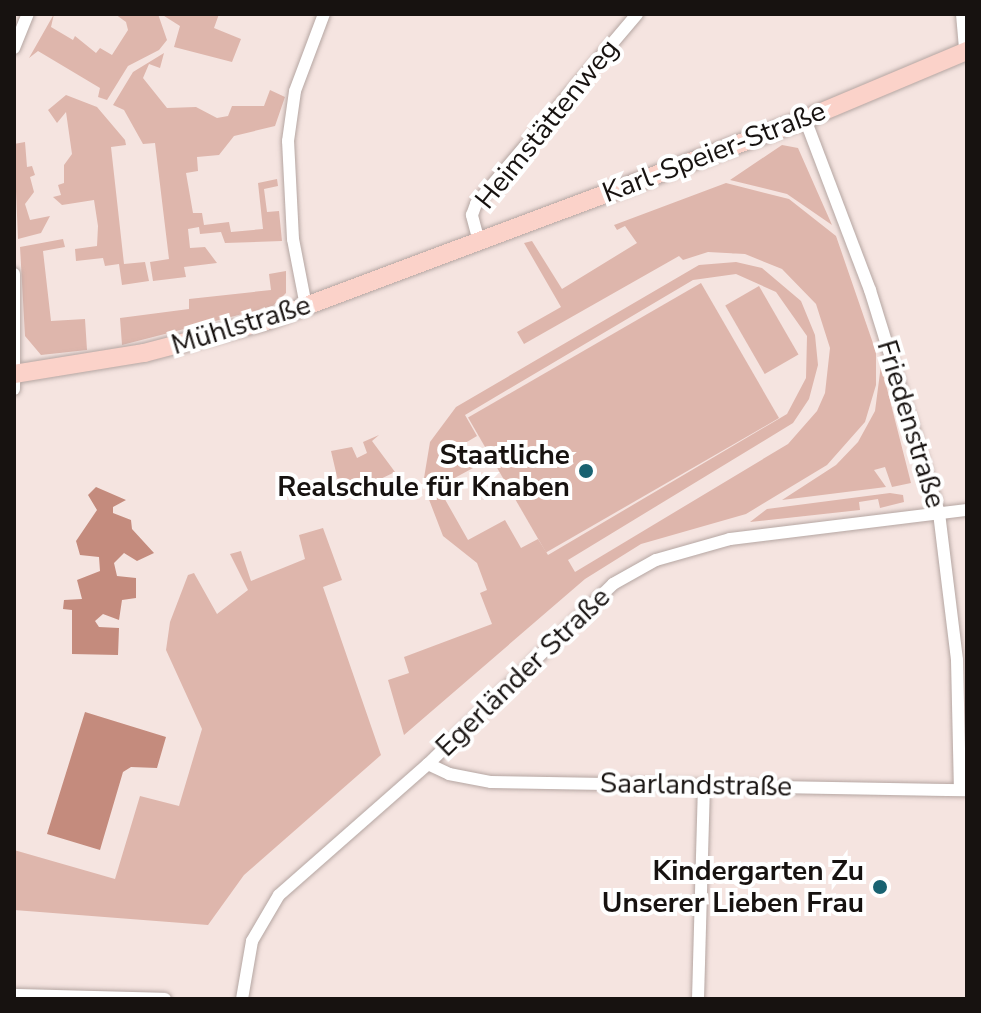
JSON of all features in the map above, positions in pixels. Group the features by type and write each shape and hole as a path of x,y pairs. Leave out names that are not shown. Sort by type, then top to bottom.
{"street":[{"path":"14,48 28,14"},
{"path":"306,306 293,239 288,141 295,91 324,14"},
{"name":"Heimstättenweg","path":"478,238 472,215 476,204 637,14"},
{"path":"962,14 966,52"},
{"name":"Karl-Speier-Straße","path":"459,245 805,119 966,52"},
{"name":"Friedenstraße","path":"805,119 870,290 939,513 957,660 963,790"},
{"name":"Mühlstraße","path":"14,379 177,346 306,306 459,245"},
{"path":"14,274 14,379"},
{"name":"Egerländer Straße","path":"242,999 252,941 279,895 428,764 582,609 644,565 730,539 967,510"},
{"name":"Saarlandstraße","path":"428,764 449,774 491,782 963,790"},
{"path":"698,999 704,785"},
{"path":"14,995 165,999"}],"shaded area":[{"path":"54,14 51,27 73,40 75,36 96,53 100,48 112,55 128,30 126,22 115,14 158,14 167,40 159,50 128,66 107,100 98,97 100,88 38,51 29,58"},
{"path":"161,14 219,14 214,28 241,39 232,62 174,47 180,26"},
{"path":"164,53 160,68 149,64 143,78 167,108 196,107 217,118 228,116 232,106 264,106 270,90 285,97 275,126 234,136 219,155 197,157 198,171 186,173 193,213 202,213 204,225 229,222 231,232 263,229 258,183 277,179 278,186 264,189 267,212 279,211 282,241 225,243 221,232 200,234 199,227 188,229 190,248 205,247 217,263 184,267 186,277 153,281 150,262 169,259 155,143 143,144 124,110 113,105 133,72"},
{"path":"66,95 97,107 125,140 126,145 111,147 124,264 145,262 149,281 122,285 119,264 105,266 103,258 76,261 75,249 97,246 98,226 94,200 62,205 53,197 61,195 58,185 64,183 64,165 72,154 66,112 57,123 48,110"},
{"path":"25,142 27,167 32,166 35,175 30,177 34,192 25,204 30,220 50,216 41,233 18,239 14,144"},
{"path":"782,145 798,148 832,225 787,194 730,180"},
{"path":"726,183 789,199 836,236 876,352 876,385 865,422 827,465 746,514 641,544 585,579 404,735 388,680 409,673 404,657 492,624 480,593 487,590 477,563 443,536 423,484 430,442 456,407 699,265 736,262 762,268 801,301 815,335 818,365 809,399 793,423 568,560 575,572 788,444 817,411 825,393 830,348 816,304 782,269 745,254 708,252 683,260 679,256 524,344 517,332 561,307 524,243 532,241 562,289 637,243 625,226 617,230 614,225","holes":["736,274 776,292 807,336 806,378 787,414 548,555 538,539 521,548 505,520 468,540 438,487 473,468 460,446 477,436 465,415 693,280"]},
{"path":"63,239 65,247 43,251 51,321 85,319 87,350 41,355 25,336 20,247"},
{"path":"286,271 286,293 273,306 122,345 120,318 189,309 189,299 271,290 269,274"},
{"path":"701,283 779,418 546,553 468,418"},
{"path":"759,286 798,354 765,374 725,306"},
{"path":"881,365 911,483 892,487 885,467 874,470 886,487 782,500 836,465 858,442 875,411"},
{"path":"379,435 372,441 395,472 370,484 365,476 339,485 331,451 352,447 357,458 367,453 363,442"},
{"path":"96,487 126,500 113,507 113,513 131,520 132,529 154,553 137,561 124,553 114,563 117,576 136,578 136,598 122,600 119,620 103,614 95,621 99,627 119,628 118,655 72,654 72,610 63,609 64,600 82,599 77,580 100,571 99,557 80,555 76,541 97,510 88,495"},
{"path":"890,493 903,495 904,502 880,508 878,499 859,502 860,510 750,522 767,509"},
{"path":"323,528 342,580 323,587 381,755 244,875 208,925 14,910 14,850 115,879 140,796 179,806 202,729 166,650 170,622 188,575 194,573 217,614 248,590 230,554 241,551 251,581 305,559 299,535"},
{"path":"85,712 166,737 157,768 131,767 123,772 100,850 47,834"}],"place":[{"name":"Staatliche Realschule für Knaben","path":"586,471"},
{"name":"Kindergarten Zu Unserer Lieben Frau","path":"880,887"}]}
